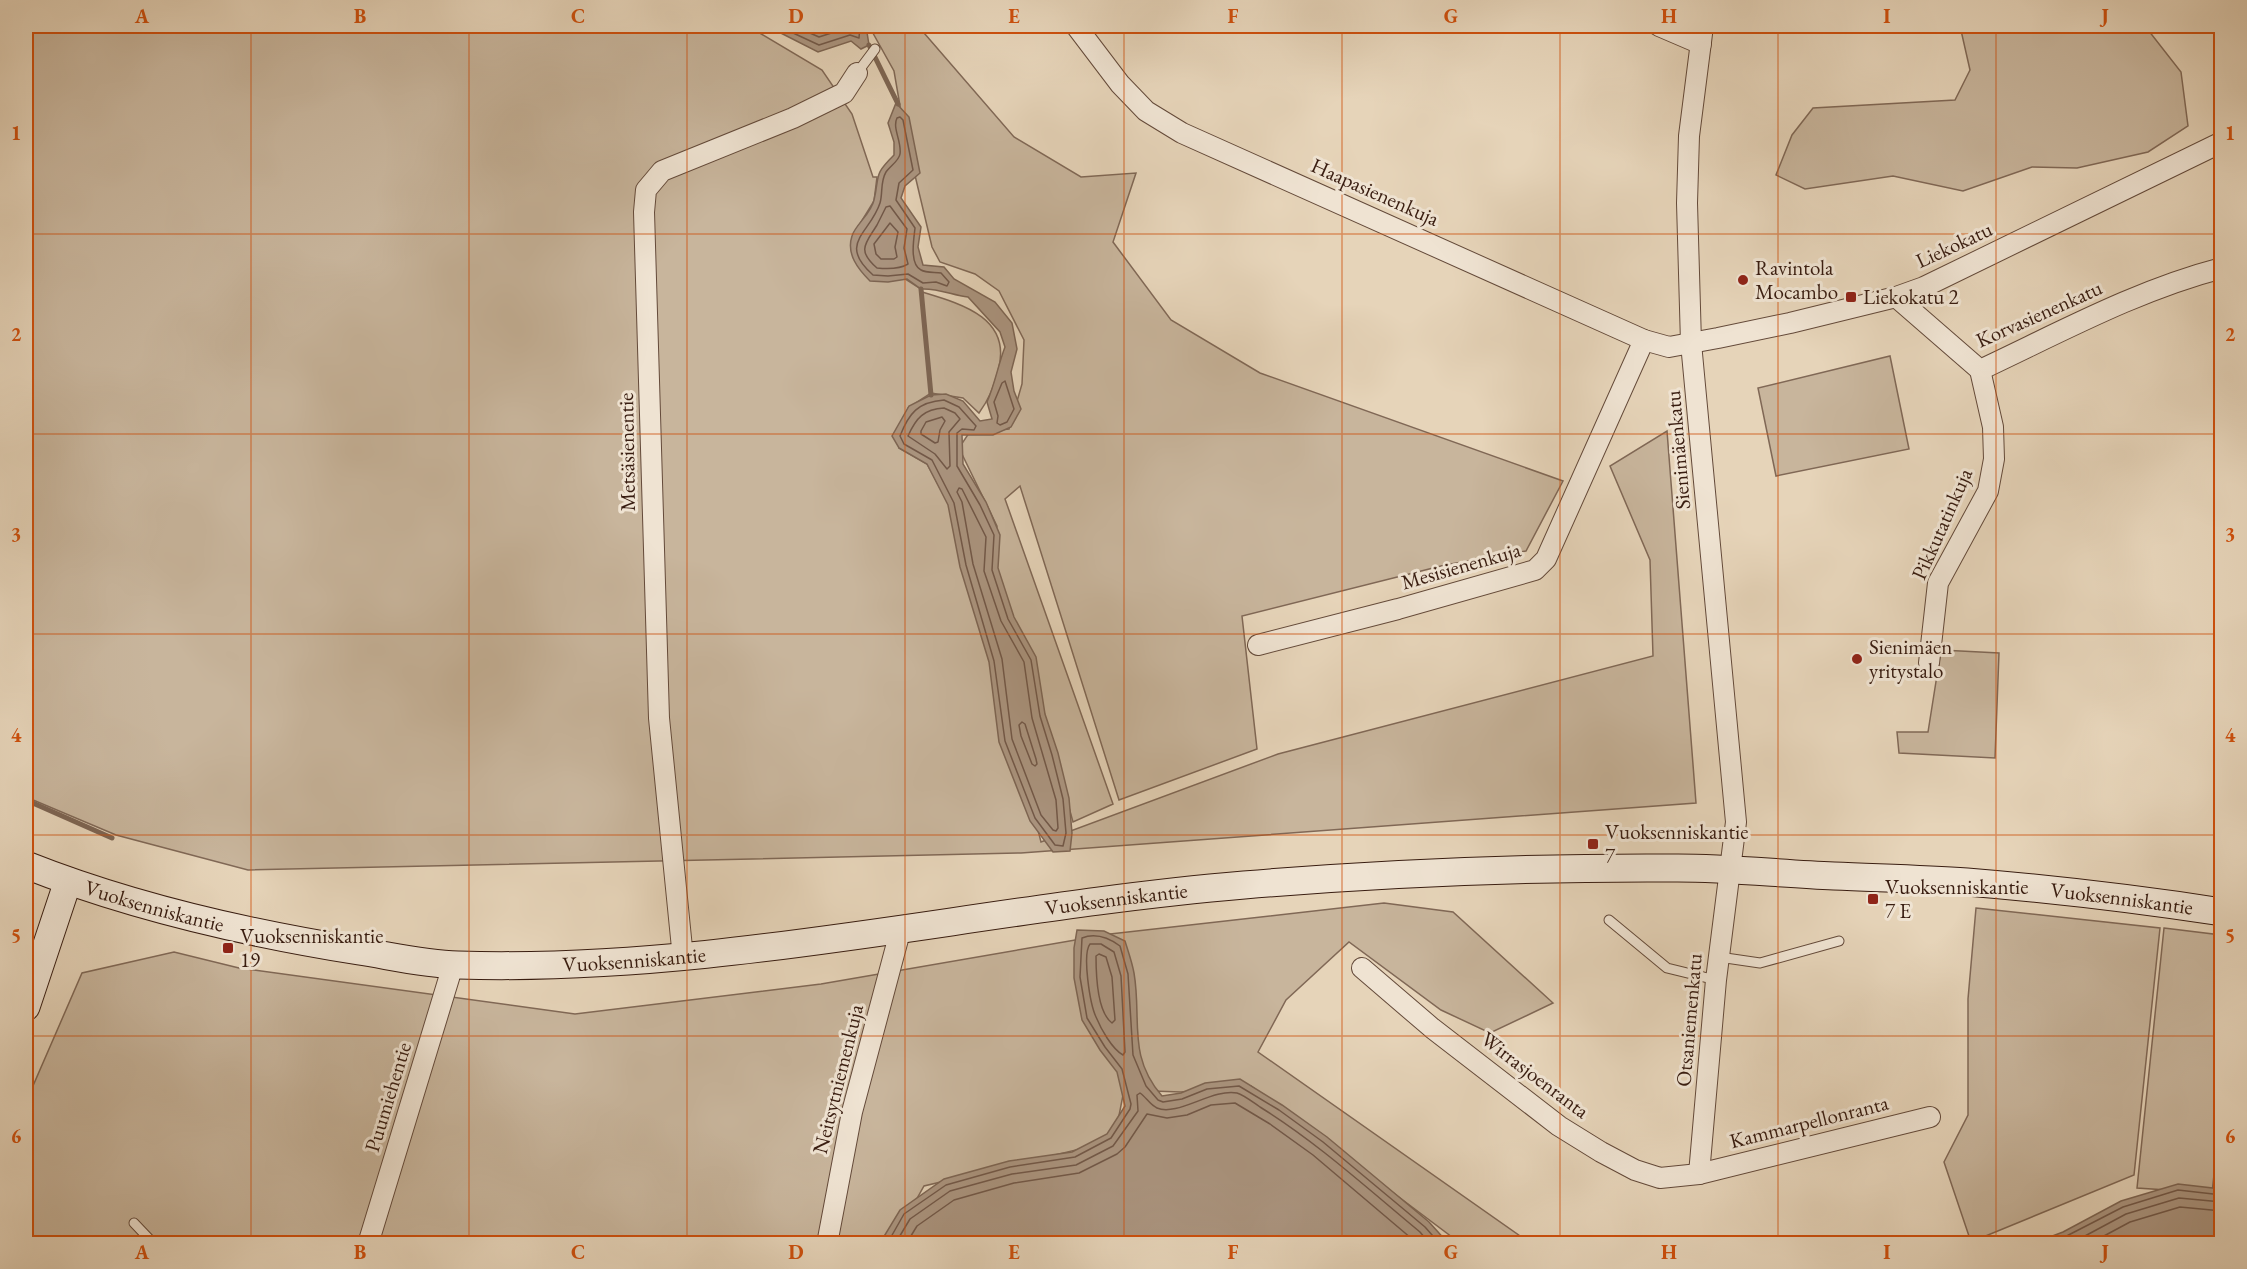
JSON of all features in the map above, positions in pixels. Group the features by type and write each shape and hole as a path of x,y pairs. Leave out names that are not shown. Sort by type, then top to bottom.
{"street":[{"name":"Haapasienenkuja","path":"1076,26 1120,84 1146,111 1182,133 1644,340 1669,347 1691,343"},
{"path":"1659,26 1702,35"},
{"name":"Sienimäenkatu","path":"1702,35 1688,146 1687,202 1691,343 1736,822 1729,870"},
{"name":"Metsäsienentie","path":"683,958 659,718 644,212 646,190 662,171 793,118 844,93 857,73"},
{"name":"Liekokatu","path":"1691,343 1790,323 1896,297 1946,276 2222,142"},
{"name":"Korvasienenkatu","path":"1896,297 1980,370 2135,297 2185,278 2222,268"},
{"name":"Mesisienenkuja","path":"1258,645 1398,609 1535,570 1546,559 1644,340"},
{"name":"Pikkutatinkuja","path":"1929,663 1938,583 1988,490 1994,459 1993,427 1980,370"},
{"name":"Vuoksenniskantie","path":"26,865 68,881 181,914 290,940 453,965 620,963 683,958 1066,904 1240,885 1402,874 1548,869 1682,867 1967,882 2087,894 2222,912"},
{"name":"Otsaniemenkatu","path":"1699,1174 1716,980 1729,870"},
{"path":"26,1007 68,881"},
{"name":"Neitsytniemenkuja","path":"826,1244 852,1112 902,928"},
{"name":"Puumiehentie","path":"368,1244 453,965"},
{"name":"Wirrasjoenranta","path":"1362,968 1432,1028 1510,1089 1559,1126 1601,1152 1635,1170 1660,1178 1699,1174"},
{"name":"Kammarpellonranta","path":"1699,1174 1930,1117"}],"lane":[{"path":"857,73 875,49"},
{"path":"1609,920 1667,969 1716,980"},
{"path":"1719,957 1760,963 1839,941"},
{"path":"134,1223 154,1244"}],"shaded area":[{"path":"26,26 748,26 822,70 852,114 873,177 877,177 874,201 858,227 902,277 922,292 968,308 981,316 998,338 1001,353 998,371 990,394 979,413 963,398 931,393 908,408 899,448 927,464 949,498 964,541 1041,842 1278,754 1653,656 1650,560 1610,466 1667,431 1696,803 1021,853 248,870 116,835 26,797"},
{"path":"869,26 918,26 1014,137 1081,177 1136,173 1113,242 1171,320 1260,373 1563,481 1526,551 1445,565 1242,616 1257,749 1119,800 1020,486 1005,499 1113,804 1073,822 1039,698 1001,609 994,543 997,526 959,448 969,433 1009,429 1022,384 1024,340 999,291 975,274 940,262 932,247 904,129 894,71"},
{"path":"1960,26 2145,26 2181,72 2188,126 2148,152 2077,168 2032,167 1963,191 1893,176 1805,189 1776,175 1792,135 1813,108 1955,100 1970,70"},
{"path":"1890,356 1909,449 1776,476 1758,388"},
{"path":"1941,650 1999,653 1995,758 1899,753 1897,732 1928,732"},
{"path":"1384,903 1453,912 1553,1003 1490,1033 1441,1010 1349,942 1286,1000 1258,1052 1530,1243 1460,1243 1251,1086 1181,1092 1124,1090 1114,1141 924,1186 892,1243 26,1244 26,1102 82,973 174,952 239,968 575,1014 821,984 1110,934"},
{"path":"1976,908 2160,928 2134,1175 1971,1242 1944,1162 1968,1115 1968,999"},
{"path":"2164,928 2221,935 2222,1101 2212,1193 2137,1188"}],"water":[{"path":"767,26 866,26 869,45 861,49 851,41 818,52"},
{"path":"896,103 909,117 920,173 905,186 901,198 921,227 918,247 923,265 944,267 954,279 995,302 1012,323 1017,349 1011,372 1014,391 1021,409 1011,427 993,435 962,435 963,464 986,502 1000,535 998,568 1014,617 1036,657 1045,714 1069,798 1072,833 1070,851 1053,852 1030,821 999,742 989,662 960,567 948,505 927,464 899,448 892,436 909,406 931,395 946,394 963,401 980,421 992,419 987,402 1005,347 1000,332 968,297 921,289 907,279 888,282 870,281 854,261 851,249 852,236 872,205 880,172 894,155 894,142 888,123"},
{"path":"1077,930 1104,931 1125,941 1134,973 1140,1052 1151,1081 1162,1096 1181,1093 1205,1083 1240,1079 1327,1137 1429,1222 1448,1243 880,1243 900,1210 944,1179 1009,1161 1072,1152 1107,1134 1125,1106 1117,1072 1100,1050 1082,1020 1074,978 1074,948"},
{"path":"2178,1184 2221,1189 2221,1243 2034,1243 2063,1232 2121,1201"}],"waterway":[{"path":"869,45 898,104"},
{"path":"921,289 931,395"},
{"path":"26,800 112,838"}],"place":[{"name":"Ravintola Mocambo","path":"1743,280"},
{"name":"Liekokatu 2","path":"1851,297"},
{"name":"Sienimäen yritystalo","path":"1857,659"},
{"name":"Vuoksenniskantie 7","path":"1593,844"},
{"name":"Vuoksenniskantie 7 E","path":"1873,899"},
{"name":"Vuoksenniskantie 19","path":"228,948"}]}
